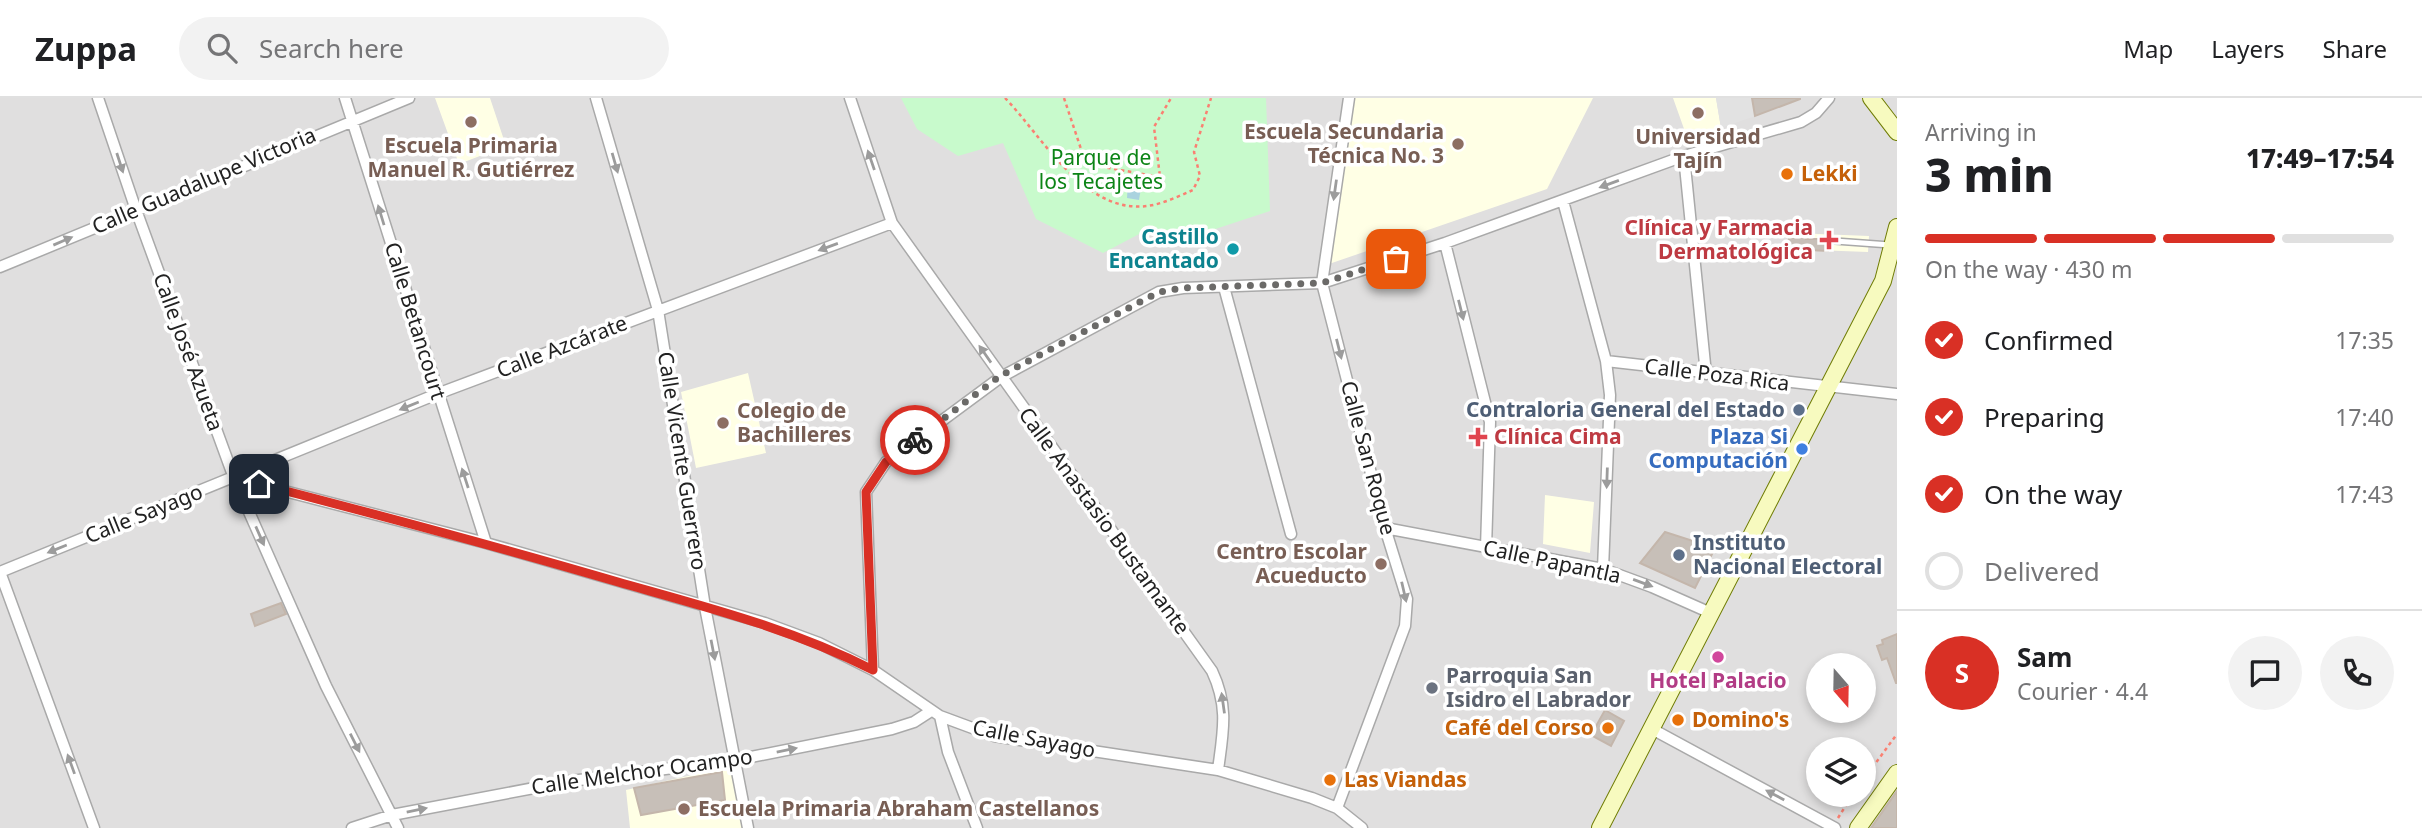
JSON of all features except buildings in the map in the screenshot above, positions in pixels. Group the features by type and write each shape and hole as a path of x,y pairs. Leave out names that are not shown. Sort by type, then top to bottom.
{"main road":[{"path":"1871,98 1897,132"},
{"path":"1600,828 1828,388 1890,281 1897,227"},
{"path":"1858,828 1897,774"}],"street":[{"name":"Calle José Azueta","path":"98,98 234,478 326,685 398,828"},
{"name":"Calle Betancourt","path":"345,98 486,543"},
{"name":"Calle Guadalupe Victoria","path":"0,267 409,98"},
{"name":"Calle Vicente Guerrero","path":"596,98 658,310 705,607 748,828"},
{"name":"Calle Anastasio Bustamante","path":"850,98 892,223 1212,671 1221,690 1225,710 1218,770"},
{"name":"Calle San Roque","path":"1337,808 1405,626 1407,599 1385,528 1322,283 1349,98"},
{"path":"873,670 866,492 886,462 1000,376 1159,292 1322,283 1445,243 1684,156 1801,122 1816,113 1829,98"},
{"path":"1684,156 1706,374"},
{"path":"1563,201 1606,361 1610,395 1603,569"},
{"name":"Calle Azcárate","path":"234,478 437,394 892,223"},
{"path":"1445,243 1490,422 1486,548"},
{"path":"1224,287 1291,534"},
{"name":"Calle Poza Rica","path":"1606,361 1897,394"},
{"name":"Calle Sayago","path":"0,572 234,478 486,543 765,623 808,639 873,670 935,713 994,736 1218,770 1337,808 1362,828"},
{"name":"Calle Papantla","path":"1385,528 1603,569 1713,614"},
{"path":"0,572 94,828"},
{"path":"935,713 977,828"},
{"name":"Calle Melchor Ocampo","path":"352,828 392,815 570,780 736,760 892,729 935,713"},
{"path":"1651,729 1833,827"}],"lane":[{"path":"1835,241 1893,246"}],"path":[{"path":"1005,98 1072,179 1121,204 1146,206 1193,190 1200,176 1194,152 1211,98"},
{"path":"1064,98 1086,164 1160,177 1154,127 1171,98"},
{"path":"1876,763 1897,734"},
{"path":"1833,827 1845,807"}],"shaded area":[{"path":"0,98 1897,98 1897,828 0,828"},
{"name":"Escuela Primaria Manuel R. Gutiérrez","path":"435,98 490,98 506,146 459,164"},
{"name":"Escuela Secundaria Técnica No. 3","path":"1351,98 1593,98 1547,189 1329,264"},
{"name":"Universidad Tajín","path":"1673,98 1716,98 1721,128 1688,140"},
{"path":"1716,98 1752,98 1755,116 1721,128"},
{"name":"Clínica y Farmacia Dermatológica","path":"1794,233 1869,236 1868,252 1788,249 1789,237 1794,238"},
{"name":"Colegio de Bachilleres","path":"748,373 766,453 696,468 681,392"},
{"path":"1545,495 1594,502 1590,553 1543,544"},
{"name":"Escuela Primaria Abraham Castellanos","path":"732,766 743,828 630,828 626,790"}],"green space":[{"name":"Parque de los Tecajetes","path":"901,98 1266,98 1270,211 1188,238 1143,232 1103,253 1036,219 1003,143 958,156 917,129"}],"water":[{"path":"1128,181 1142,182 1139,200 1127,198"}],"way so far":[{"path":"915,440 1000,376 1159,292 1183,288 1322,283 1396,259"}],"place":[{"name":"Universidad Tajín","path":"1698,113"},
{"name":"Escuela Primaria Manuel R. Gutiérrez","path":"471,122"},
{"name":"Escuela Secundaria Técnica No. 3","path":"1458,144"},
{"name":"Lekki","path":"1787,174"},
{"name":"Clínica y Farmacia Dermatológica","path":"1829,240"},
{"name":"Castillo Encantado","path":"1233,249"},
{"name":"Contraloria General del Estado","path":"1799,410"},
{"name":"Colegio de Bachilleres","path":"723,423"},
{"name":"Clínica Cima","path":"1478,437"},
{"name":"Plaza Si Computación","path":"1802,449"},
{"name":"Instituto Nacional Electoral","path":"1679,555"},
{"name":"Centro Escolar Acueducto","path":"1381,564"},
{"name":"Hotel Palacio","path":"1718,657"},
{"name":"Parroquia San Isidro el Labrador","path":"1432,688"},
{"name":"Domino's","path":"1678,720"},
{"name":"Café del Corso","path":"1608,728"},
{"name":"Las Viandas","path":"1330,780"},
{"name":"Escuela Primaria Abraham Castellanos","path":"684,809"}],"route":[{"path":"259,484 486,543 765,623 819,643 873,670 866,492 886,462 915,440"}]}
